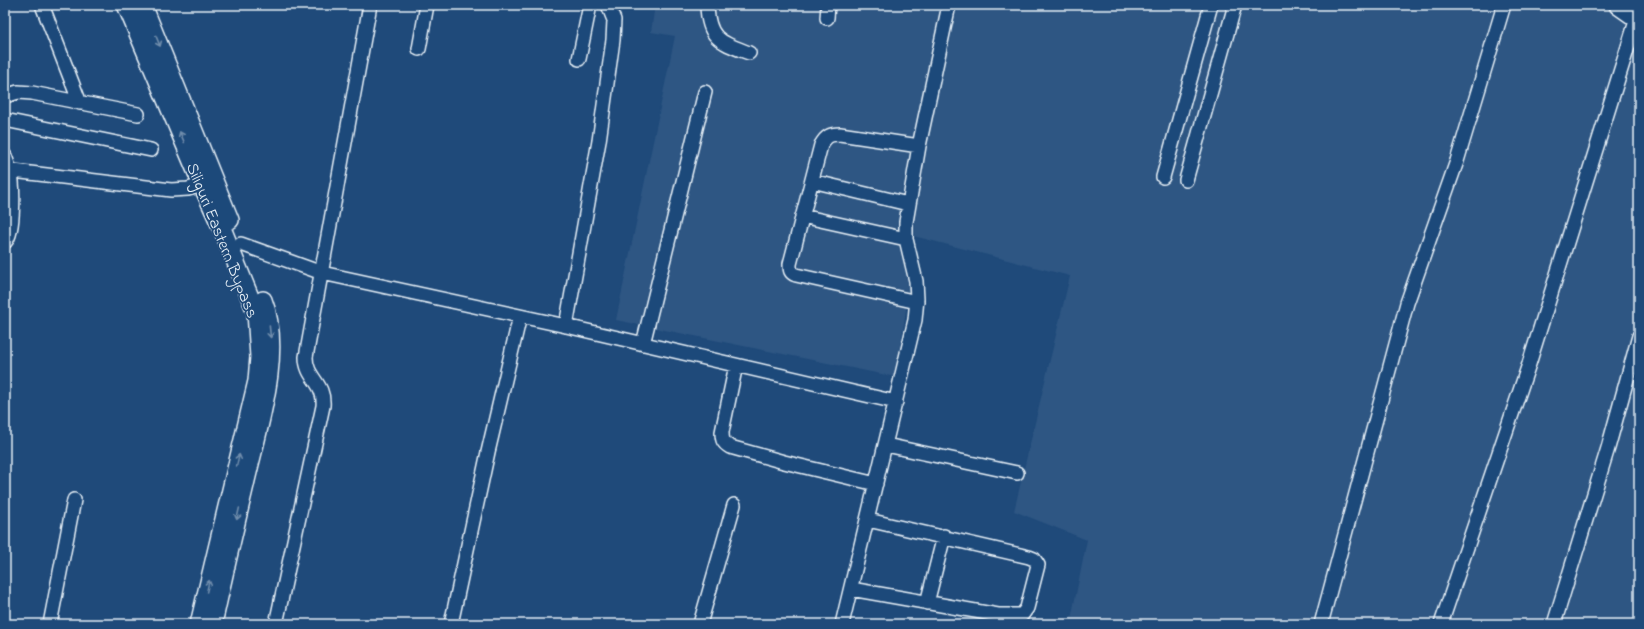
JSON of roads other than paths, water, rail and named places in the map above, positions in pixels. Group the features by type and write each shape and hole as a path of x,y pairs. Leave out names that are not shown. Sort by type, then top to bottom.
{"highway":[{"path":"1618,5 1638,18"}],"main road":[{"name":"Siliguri Eastern Bypass","path":"126,5 202,185 224,233 256,312 259,357 257,381 199,624"},
{"name":"Siliguri Eastern Bypass","path":"143,5 266,307 270,330 271,347 269,369 262,408 213,624"}],"street":[{"path":"42,5 80,103"},
{"path":"276,624 323,406 324,396 306,365 306,357 370,5"},
{"path":"419,49 427,5"},
{"path":"579,59 590,5"},
{"path":"566,326 599,141 613,40 614,20 608,5"},
{"path":"707,5 707,19 712,32 717,38 749,53"},
{"path":"842,624 915,320 917,302 916,281 906,239 906,222 919,146 949,5"},
{"path":"1163,177 1211,5"},
{"path":"1186,180 1235,5"},
{"path":"1321,624 1407,303 1457,161 1504,5"},
{"path":"1442,624 1529,364 1638,18"},
{"path":"5,96 18,92 24,92 138,114"},
{"path":"643,344 704,92"},
{"path":"5,120 151,150"},
{"path":"917,302 792,273 790,270 790,264 821,145 825,138 832,134 860,136 919,146"},
{"path":"5,156 12,181 9,209 10,236 5,242"},
{"path":"8,170 171,190 188,189 202,185"},
{"path":"812,181 908,204"},
{"path":"802,216 906,239"},
{"path":"241,244 322,273 566,326 896,402"},
{"path":"451,624 488,452 520,316"},
{"path":"1554,624 1608,448 1639,336"},
{"path":"736,365 722,432 722,440 725,444 730,447 784,462 876,484"},
{"path":"886,445 1017,473"},
{"path":"50,624 74,500"},
{"path":"700,624 734,505"},
{"path":"851,589 998,615 1022,615 1027,608 1038,565 1034,559 1029,557 944,536 868,520"},
{"path":"927,603 944,536"}]}
